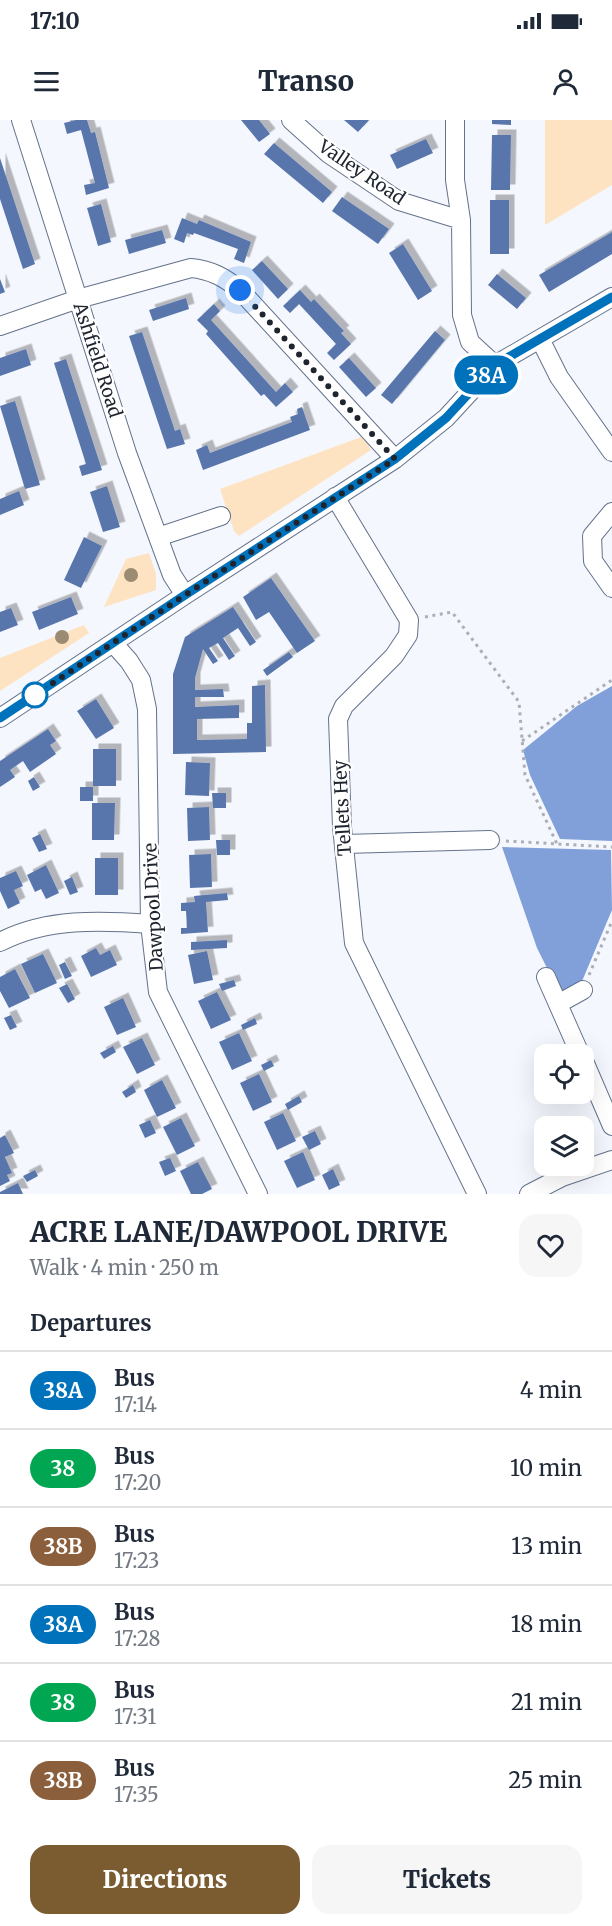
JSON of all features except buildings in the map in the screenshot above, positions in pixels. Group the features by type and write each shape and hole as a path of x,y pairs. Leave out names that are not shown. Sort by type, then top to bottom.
{"street":[{"name":"Ashfield Road","path":"21,120 127,453 172,575 185,595"},
{"name":"Valley Road","path":"291,120 329,154 399,201 461,220"},
{"path":"455,120 455,180 461,220 462,315 470,342 495,365"},
{"path":"0,326 78,299 190,268 207,270 224,278 240,290 395,459"},
{"path":"0,718 395,459 446,418 495,365 612,297"},
{"path":"540,339 560,377 612,452"},
{"path":"335,497 409,620"},
{"path":"612,512 592,536 593,561 612,588"},
{"path":"158,537 221,516"},
{"name":"Tellets Hey","path":"409,620 408,635 394,656 344,706 338,719 344,844 354,943 477,1194"},
{"name":"Dawpool Drive","path":"113,643 129,661 141,680 147,709 150,924 158,992 258,1194"},
{"path":"344,844 490,840"},
{"path":"0,942 40,928 76,922 113,921 150,924"},
{"path":"546,977 576,1044"},
{"path":"558,1004 583,990"},
{"path":"594,1084 612,1126"},
{"path":"529,1194 562,1177 612,1160"}],"path":[{"path":"409,620 452,612 519,702 525,775 557,844"},
{"path":"522,741 612,680"},
{"path":"490,840 612,846"},
{"path":"583,990 612,921"}],"shaded area":[{"path":"545,120 612,120 612,185 545,225"},
{"path":"361,437 371,450 239,536 234,531 220,489"},
{"path":"149,553 156,574 156,590 104,607 126,559"},
{"path":"84,625 89,633 0,691 0,658"}],"water":[{"path":"612,686 612,841 560,839 530,775 523,750 577,706"},
{"path":"502,847 611,850 612,910 580,986 561,996 537,948"}],"bus line":[{"name":"38A","path":"0,718 395,459 446,418 495,365 612,297"}],"route":[{"path":"35,695 395,459 240,290"}]}
